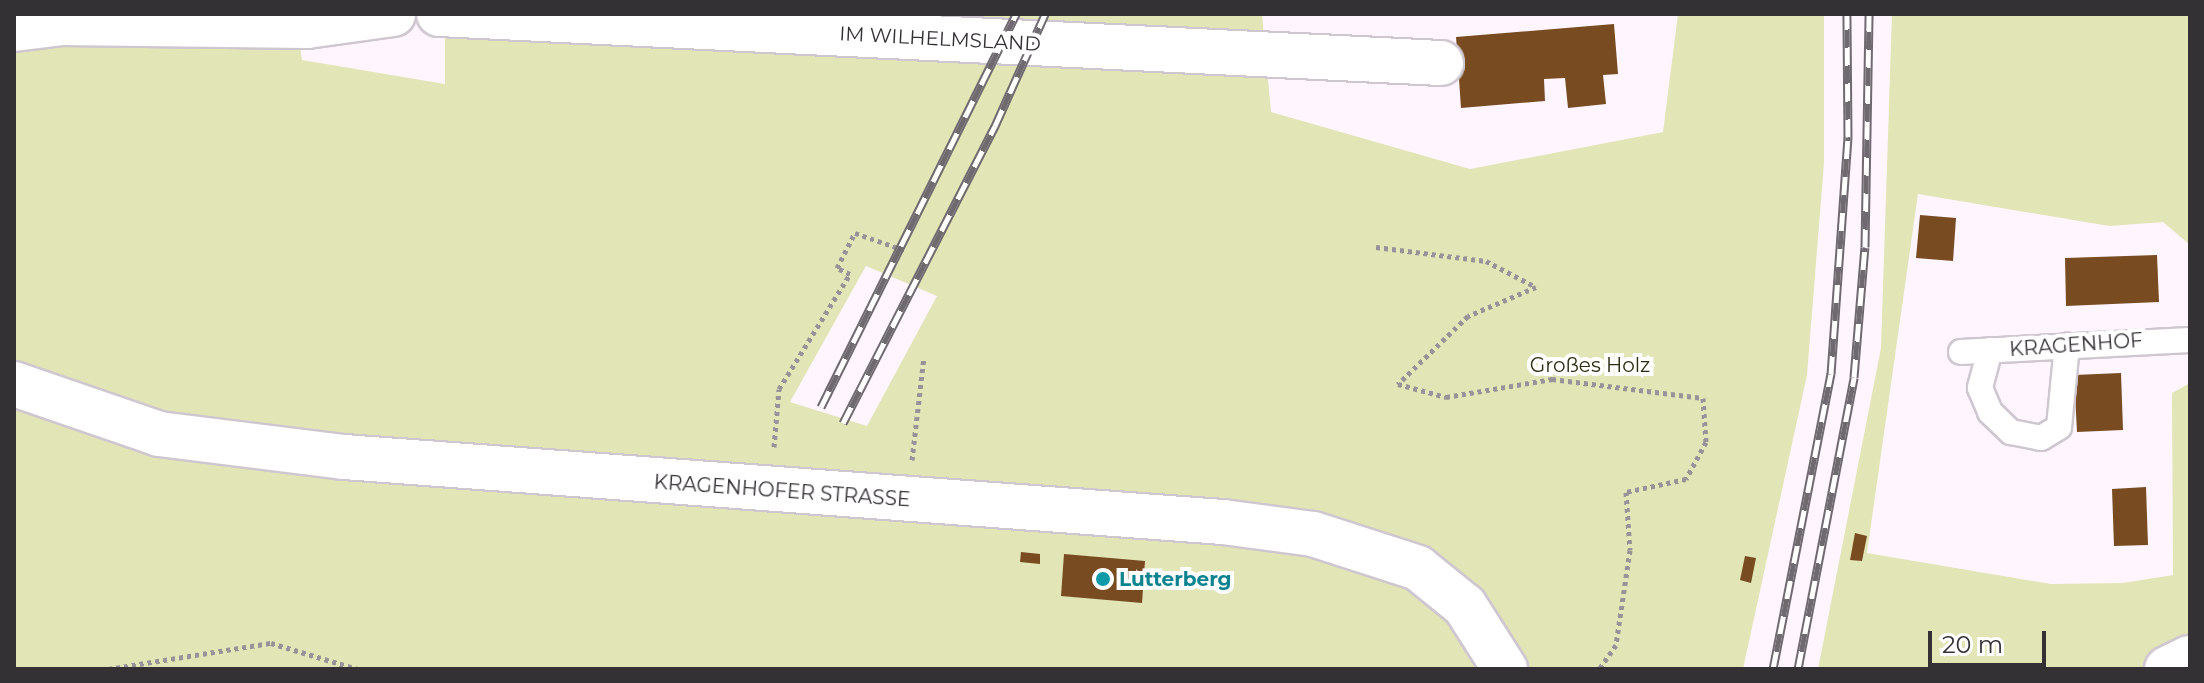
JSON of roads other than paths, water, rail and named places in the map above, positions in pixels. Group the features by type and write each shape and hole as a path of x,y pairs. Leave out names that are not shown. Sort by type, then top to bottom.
{"street":[{"path":"14,29 63,23 307,26 393,14"},
{"name":"IM WILHELMSLAND","path":"439,14 1441,63"},
{"name":"KRAGENHOFER STRASSE","path":"14,384 159,434 344,457 1223,522 1313,534 1418,568 1465,606 1505,669"},
{"path":"2167,669 2190,658"}],"lane":[{"name":"KRAGENHOF","path":"1961,352 2190,340"},
{"path":"1990,350 1980,388 1990,412 2011,432 2041,438 2059,427 2067,345"}],"railway":[{"path":"821,407 1016,14"},
{"path":"843,423 995,126 1045,14"},
{"path":"1773,669 1831,374 1848,137 1847,14"},
{"path":"1798,669 1854,377 1865,247 1869,14"}],"place":[{"name":"Lutterberg","path":"1103,579"}],"park label":[{"name":"Großes Holz","path":"1590,365"}]}
